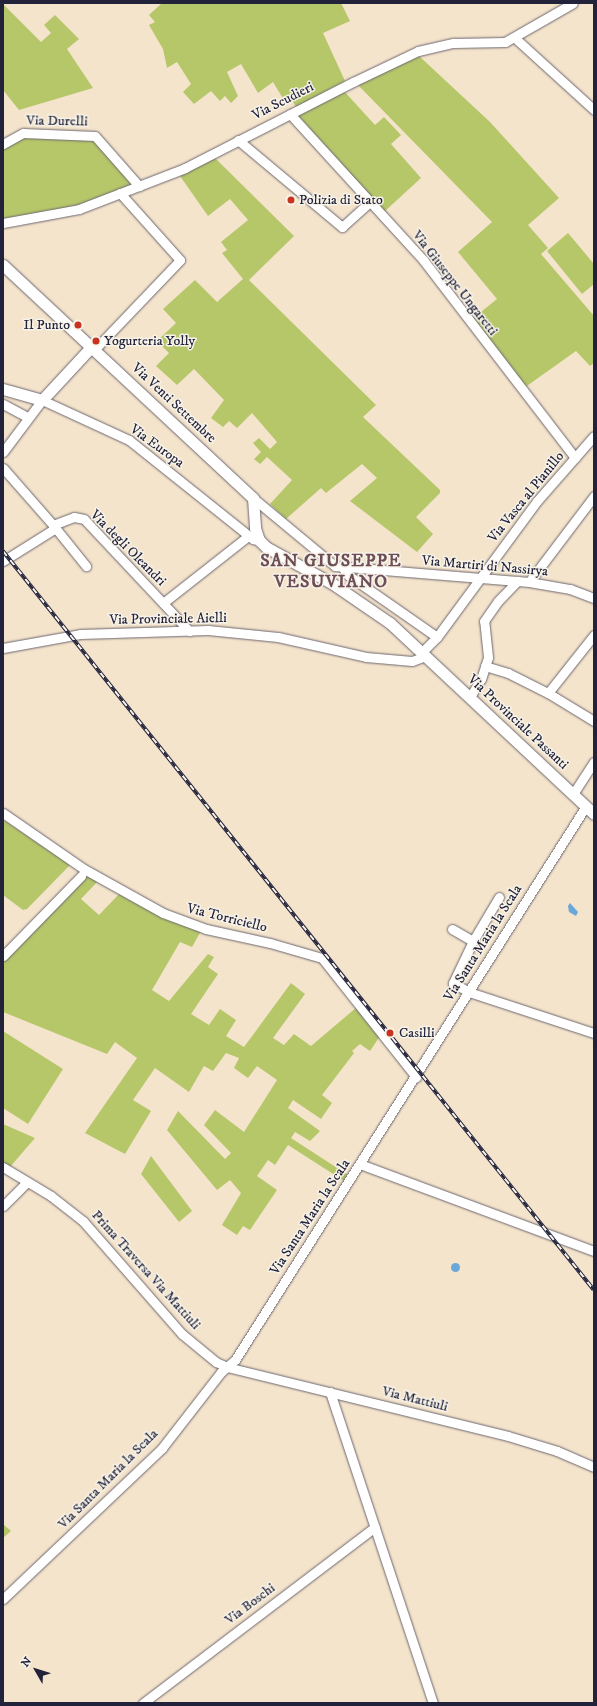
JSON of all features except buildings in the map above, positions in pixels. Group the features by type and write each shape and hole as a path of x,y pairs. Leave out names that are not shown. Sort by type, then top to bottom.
{"main road":[{"name":"Via Venti Settembre","path":"3,265 253,498"},
{"path":"42,400 93,348"},
{"name":"Via Europa","path":"3,389 42,400"},
{"path":"253,498 254,538"},
{"name":"Via Provinciale Passanti","path":"254,538 282,558 333,584 372,609 424,654 590,810"}],"street":[{"name":"Via Scudieri","path":"3,223 78,209 139,186 185,168 238,140 418,51 454,43 505,42 515,38 573,3"},
{"path":"515,38 594,110"},
{"name":"Via Giuseppe Ungaretti","path":"290,114 369,203 424,261 575,458"},
{"name":"Via Durelli","path":"3,144 24,133 95,136 139,186"},
{"path":"238,140 342,227 369,203"},
{"path":"93,348 180,260 120,193"},
{"path":"3,452 18,434 27,417 42,400"},
{"name":"Via Europa","path":"42,400 129,440 254,538"},
{"path":"3,404 27,417"},
{"name":"Via Vasca al Pianillo","path":"424,654 538,501 594,436"},
{"path":"3,468 86,566"},
{"path":"529,582 594,496"},
{"name":"Via Martiri di Nassirya","path":"253,498 331,564 343,568 482,577 529,582 570,589 594,598"},
{"name":"Via degli Oleandri","path":"3,561 54,527 74,516 84,519 189,631"},
{"name":"Via degli Oleandri","path":"163,603 254,538"},
{"path":"343,568 348,574 437,637"},
{"path":"470,698 485,666 488,651 484,621 498,601 517,581"},
{"name":"Via Provinciale Aielli","path":"3,648 80,634 208,630 278,637 366,657 412,661 424,654"},
{"path":"548,694 594,635"},
{"path":"485,666 508,673 594,721"},
{"path":"573,794 594,762"},
{"name":"Via Santa Maria la Scala","path":"3,1599 162,1448 227,1367 235,1360 469,992 590,810"},
{"name":"Via Torriciello","path":"3,812 84,869 174,918 206,929 270,943 322,958 416,1077"},
{"path":"3,956 81,876"},
{"path":"499,897 453,978 456,986 469,992 594,1033"},
{"path":"452,929 473,941"},
{"path":"360,1164 594,1251"},
{"name":"Prima Traversa Via Mattiuli","path":"3,1167 84,1221 182,1334 216,1362 227,1367"},
{"path":"3,1206 27,1182"},
{"name":"Via Mattiuli","path":"227,1367 508,1436 557,1451 594,1467"},
{"path":"330,1392 433,1703"},
{"name":"Via Boschi","path":"144,1703 375,1527"}],"green space":[{"path":"162,3 341,3 350,21 323,33 345,81 296,107 289,95 282,97 273,82 258,93 241,64 227,72 238,96 231,103 225,96 220,101 211,91 194,104 183,92 191,84 177,62 167,68 163,49 149,25 155,22 149,15"},
{"path":"3,4 41,42 51,33 44,25 55,15 79,39 67,49 93,88 19,110 3,90"},
{"path":"418,55 490,122 559,198 528,225 548,248 541,254 594,316 594,363 590,366 576,351 524,388 471,320 497,299 458,252 492,222 356,83"},
{"path":"344,91 375,125 384,117 401,135 391,144 421,178 384,212 297,114"},
{"path":"25,135 94,138 135,185 77,207 3,220 3,147"},
{"path":"215,158 294,236 249,280 376,405 363,417 440,490 440,493 416,517 433,534 417,552 350,501 377,478 362,464 326,493 321,488 286,519 270,504 292,480 267,457 260,464 254,459 261,452 253,443 259,438 270,449 277,442 252,413 237,428 229,421 223,427 211,418 224,400 194,369 177,385 156,366 169,353 157,341 176,323 163,309 195,280 217,302 243,279 222,253 227,250 221,242 248,220 230,199 208,216 180,176"},
{"path":"568,233 594,264 594,284 582,294 547,251"},
{"path":"5,821 70,865 27,909 23,910 3,895 3,824"},
{"path":"88,875 98,881 81,899 99,915 120,893 201,931 192,947 180,942 152,990 169,1001 208,954 214,957 208,967 218,974 191,1014 209,1025 220,1009 236,1020 226,1036 244,1047 291,983 305,994 273,1038 284,1045 294,1034 311,1046 357,1007 380,1036 370,1051 360,1044 352,1051 354,1053 322,1095 332,1103 321,1119 293,1100 288,1108 320,1131 310,1141 295,1132 291,1138 348,1175 344,1181 288,1145 275,1165 268,1160 257,1176 277,1190 250,1230 243,1226 237,1235 222,1225 241,1193 230,1180 217,1190 167,1130 178,1111 225,1159 231,1153 204,1125 215,1110 244,1132 277,1080 257,1066 248,1078 234,1068 239,1058 226,1053 213,1071 204,1066 189,1092 155,1068 133,1100 151,1111 125,1154 85,1133 137,1058 115,1042 107,1054 3,1012 3,960"},
{"path":"3,1031 63,1069 28,1124 3,1108"},
{"path":"3,1124 35,1138 10,1167 3,1163"},
{"path":"151,1156 192,1211 179,1222 141,1174"},
{"path":"3,1524 11,1531 3,1538"}],"water":[{"path":"570,903 578,912 576,916 569,912 568,906"},
{"path":"455,1262 460,1267 455,1272 450,1267"}],"railway":[{"path":"3,551 594,1290"}],"place":[{"name":"Polizia di Stato","path":"291,200"},
{"name":"Il Punto","path":"78,325"},
{"name":"Yogurteria Yolly","path":"96,341"},
{"name":"Casilli","path":"390,1033"}],"district":[{"name":"SAN GIUSEPPE VESUVIANO","path":"331,572"}]}
